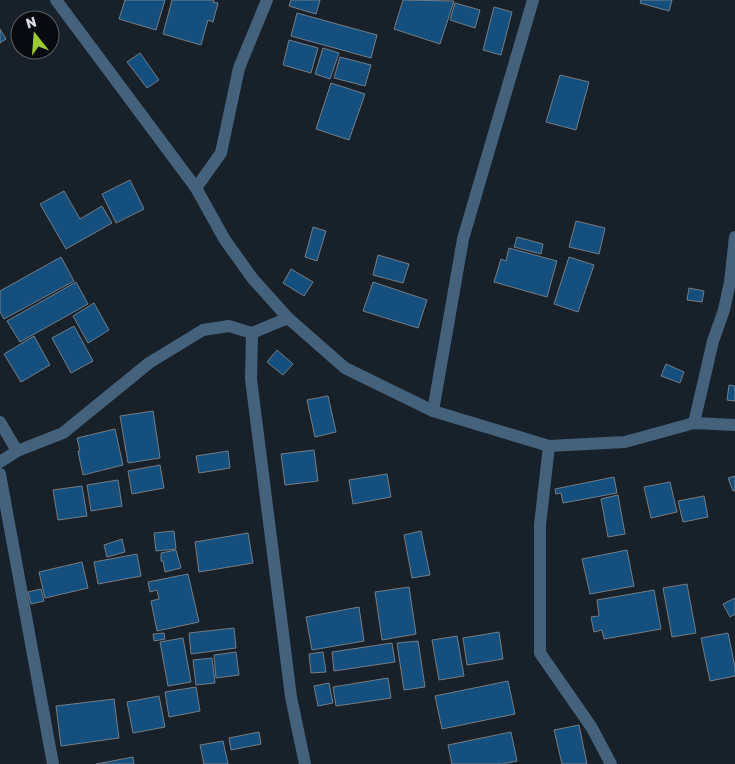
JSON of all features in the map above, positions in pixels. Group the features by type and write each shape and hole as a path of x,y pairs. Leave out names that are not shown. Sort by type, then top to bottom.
{"street":[{"path":"56,0 196,188 225,240 253,280 288,318 345,368 433,411 549,446 625,442 694,423 735,425"},
{"path":"196,188 220,152 239,68 267,0"},
{"path":"433,411 463,239 533,0"},
{"path":"694,423 713,340 724,310 730,282 735,237"},
{"path":"0,462 17,451 63,433 150,363 203,330 229,326 252,333 288,318"},
{"path":"252,333 251,379 291,697 305,764"},
{"path":"0,422 17,451"},
{"path":"549,446 540,525 540,653 592,728 611,764"},
{"path":"0,474 53,764"}],"building":[{"path":"125,0 165,0 156,30 119,19"},
{"path":"172,0 214,0 213,2 218,3 213,22 208,20 201,45 163,34"},
{"path":"291,0 320,0 316,14 289,6"},
{"path":"403,0 454,1 440,44 394,29"},
{"path":"641,0 672,0 669,11 640,3"},
{"path":"455,3 480,10 475,28 450,20"},
{"path":"494,7 512,12 501,55 483,50"},
{"path":"297,13 377,35 371,58 291,36"},
{"path":"0,29 6,39 0,43"},
{"path":"289,40 318,48 311,73 283,65"},
{"path":"323,48 339,53 330,79 315,74"},
{"path":"140,53 159,80 147,88 127,62"},
{"path":"340,57 371,65 365,86 334,78"},
{"path":"560,75 589,82 576,130 546,122"},
{"path":"331,83 365,94 349,140 316,129"},
{"path":"130,180 144,209 116,223 102,194"},
{"path":"64,191 80,219 102,206 112,223 66,249 40,204"},
{"path":"576,221 605,228 599,254 569,247"},
{"path":"313,227 326,231 317,261 305,257"},
{"path":"517,237 543,244 541,254 514,247"},
{"path":"509,248 557,261 547,297 494,282 501,259 506,261"},
{"path":"378,255 409,264 403,283 373,275"},
{"path":"61,257 74,281 4,319 0,312 0,291"},
{"path":"569,257 594,265 578,312 554,304"},
{"path":"291,269 313,282 304,296 283,283"},
{"path":"76,282 88,304 20,342 7,321"},
{"path":"373,282 427,300 418,328 363,311"},
{"path":"689,288 704,291 702,302 687,300"},
{"path":"94,303 109,330 88,343 73,316"},
{"path":"74,326 93,361 71,373 52,338"},
{"path":"34,336 50,365 21,382 4,354"},
{"path":"277,350 293,364 283,375 267,362"},
{"path":"666,364 684,372 680,383 661,376"},
{"path":"729,385 735,386 735,401 727,400"},
{"path":"328,396 336,432 315,437 307,400"},
{"path":"153,411 160,458 128,463 120,416"},
{"path":"115,429 123,465 83,475 77,438"},
{"path":"314,450 318,481 285,485 281,454"},
{"path":"228,451 230,468 199,473 196,456"},
{"path":"160,465 164,488 132,494 128,471"},
{"path":"387,474 391,497 353,504 349,480"},
{"path":"735,476 735,490 733,491 728,478"},
{"path":"614,477 617,493 563,503 561,493 556,494 555,489"},
{"path":"118,480 122,506 91,511 87,485"},
{"path":"670,482 677,512 651,518 644,487"},
{"path":"82,486 87,516 58,520 53,490"},
{"path":"618,495 625,534 608,537 601,499"},
{"path":"704,496 708,517 683,522 678,501"},
{"path":"174,531 176,549 156,551 154,533"},
{"path":"421,531 430,575 412,578 404,535"},
{"path":"248,533 253,563 199,572 195,542"},
{"path":"122,539 125,552 107,557 104,545"},
{"path":"176,550 181,568 165,572 163,561 161,561 161,553"},
{"path":"627,550 634,586 590,594 582,559"},
{"path":"137,554 141,576 98,584 94,562"},
{"path":"82,562 88,588 45,598 39,572"},
{"path":"188,574 199,622 157,631 151,601 159,599 157,590 150,592 148,582"},
{"path":"687,584 696,633 672,637 663,588"},
{"path":"409,587 416,634 382,640 375,592"},
{"path":"41,589 44,601 31,604 28,592"},
{"path":"654,590 661,629 604,639 602,630 594,632 591,617 599,616 597,600"},
{"path":"735,598 735,614 730,617 723,604"},
{"path":"359,607 364,641 312,650 306,617"},
{"path":"234,628 236,648 191,654 189,633"},
{"path":"499,632 503,659 467,665 463,638"},
{"path":"164,633 165,639 154,641 153,634"},
{"path":"728,633 735,676 710,681 701,638"},
{"path":"457,636 464,676 439,680 432,640"},
{"path":"183,638 191,682 168,686 160,642"},
{"path":"418,641 425,687 404,690 397,643"},
{"path":"392,643 395,662 334,671 332,652"},
{"path":"236,652 239,675 216,678 214,655"},
{"path":"323,652 326,672 311,673 309,654"},
{"path":"212,658 215,683 196,685 193,660"},
{"path":"388,678 391,698 336,706 333,687"},
{"path":"508,681 515,714 442,729 435,696"},
{"path":"329,683 333,703 318,706 314,686"},
{"path":"196,687 200,711 169,717 165,692"},
{"path":"159,696 165,727 133,733 127,702"},
{"path":"114,699 119,738 61,746 56,706"},
{"path":"579,725 587,764 562,764 554,730"},
{"path":"259,732 261,744 231,750 229,738"},
{"path":"511,732 517,761 502,764 452,764 448,745"},
{"path":"223,741 228,764 204,764 200,745"},
{"path":"133,757 134,764 96,764"}]}
